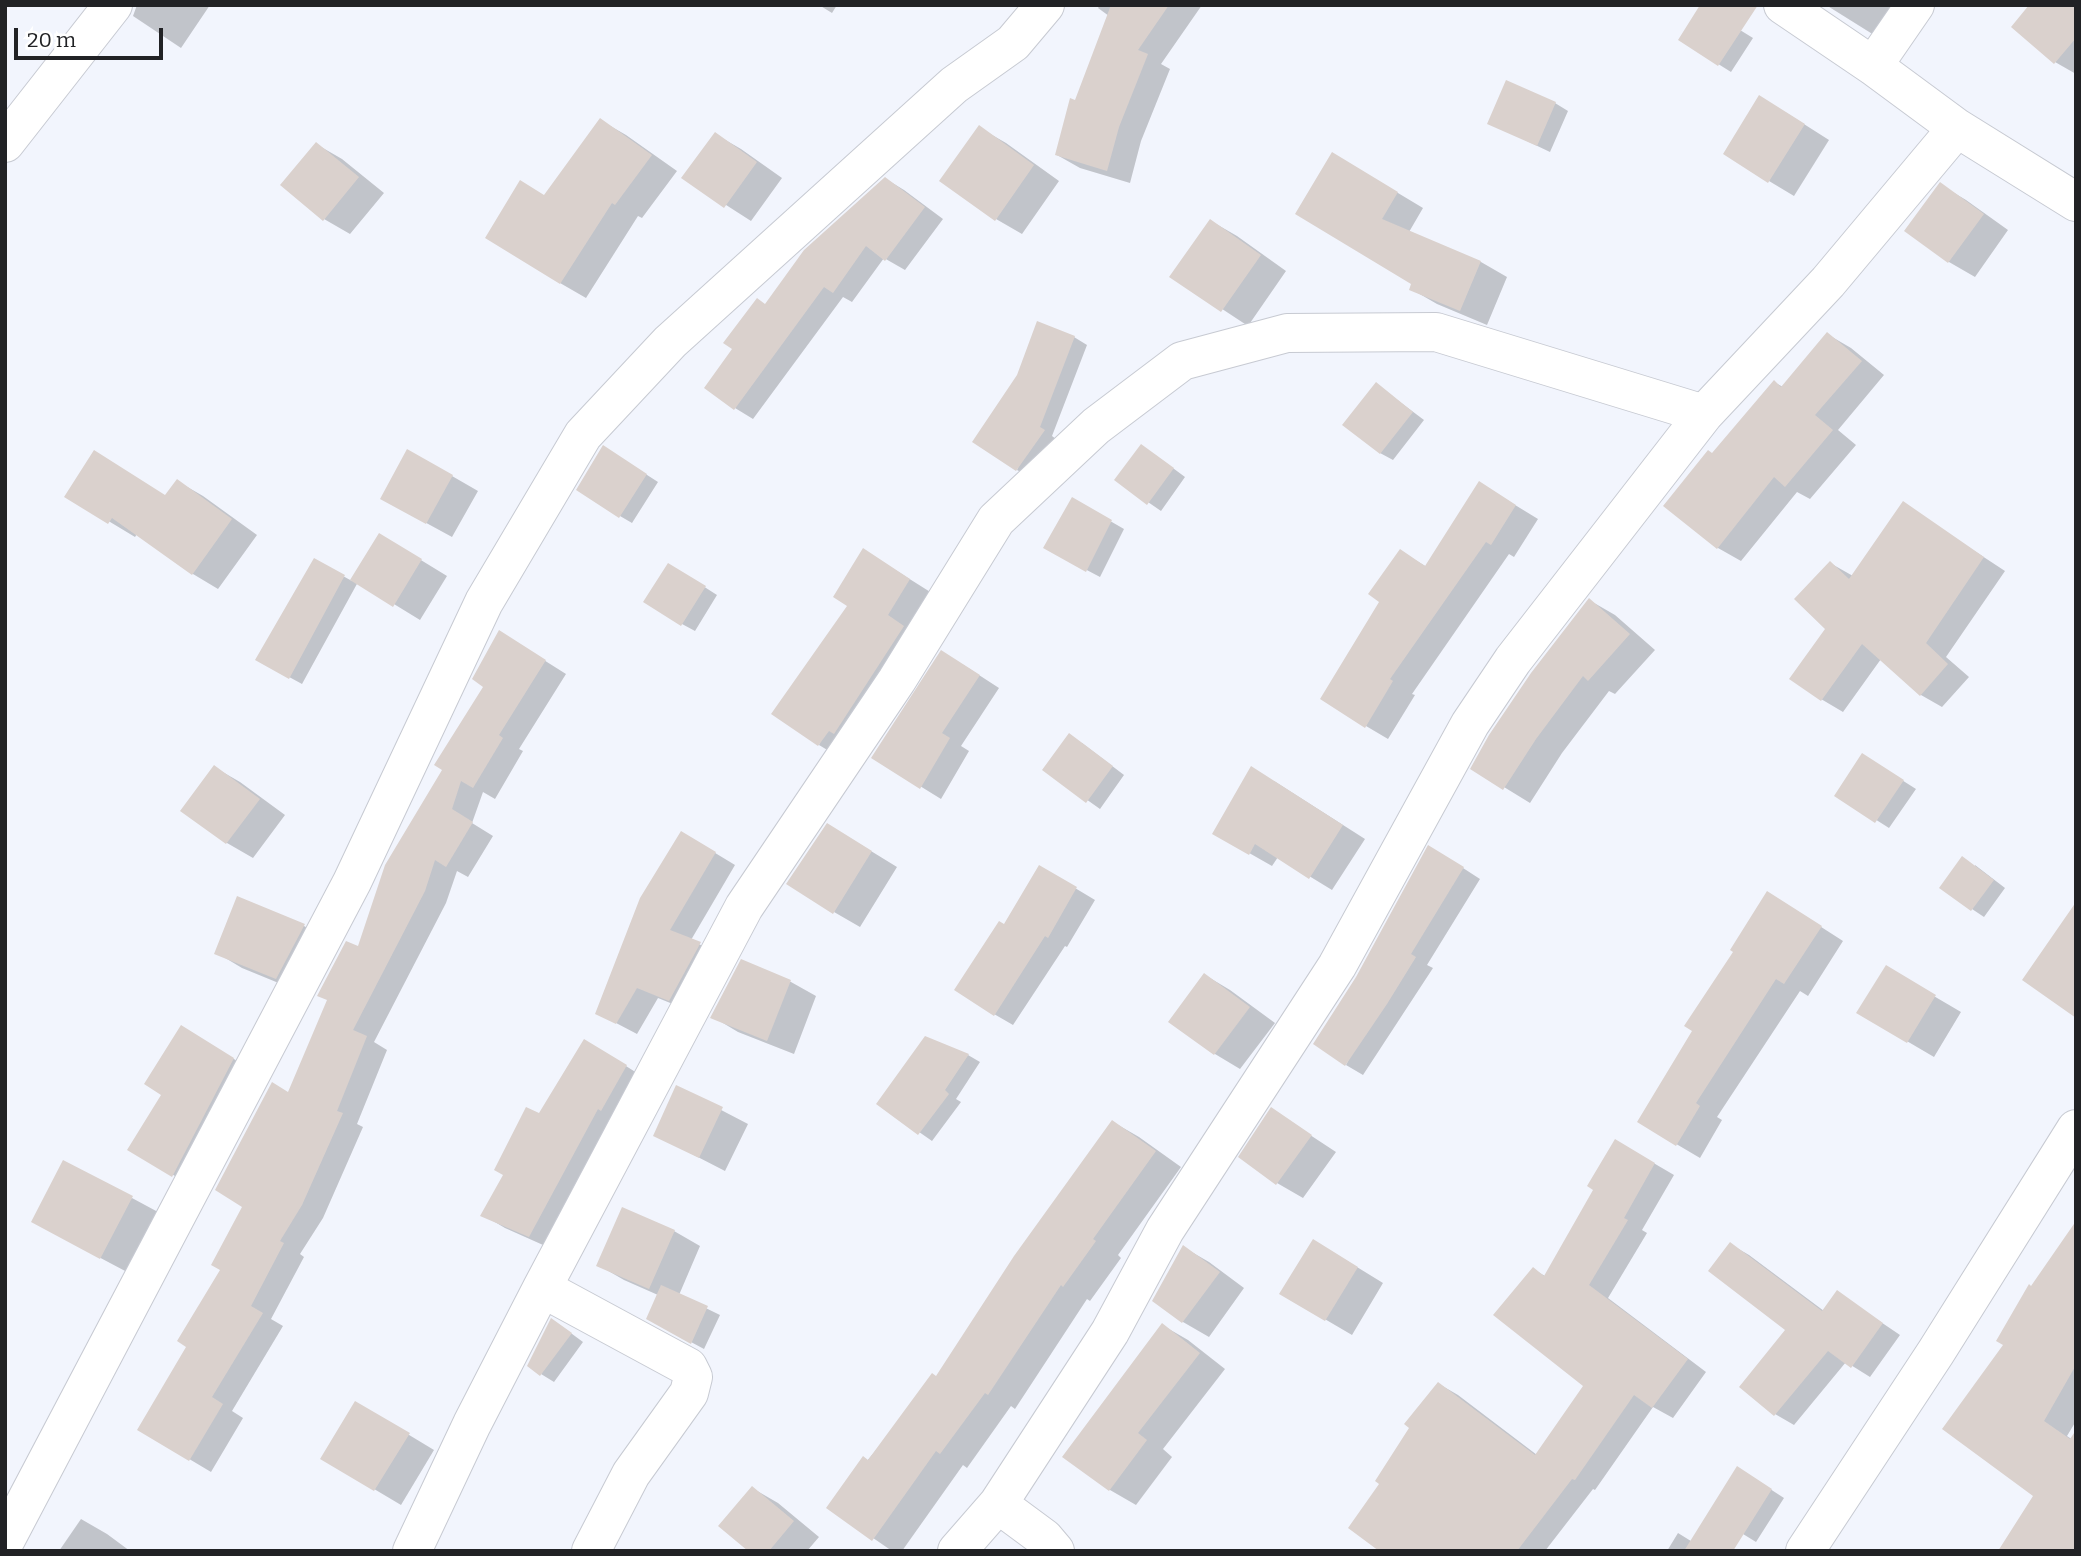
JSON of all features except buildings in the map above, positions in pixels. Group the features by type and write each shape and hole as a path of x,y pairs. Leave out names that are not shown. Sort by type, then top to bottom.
{"street":[{"path":"5,143 113,5"},
{"path":"5,1541 352,882 484,602 583,435 670,342 954,85 1013,43 1045,5"},
{"path":"1783,5 1873,66 1957,128 2076,202"},
{"path":"1873,66 1915,5"},
{"path":"957,1551 998,1504 1110,1332 1165,1230 1337,966 1470,724 1513,660 1704,414 1828,282 1957,128"},
{"path":"412,1551 472,1424 542,1288 744,907 897,680 996,520 1096,426 1182,361 1287,333 1436,332 1704,414"},
{"path":"1805,1551 1936,1352 2076,1129"},
{"path":"542,1288 688,1367 693,1377 689,1393 631,1474 591,1551"},
{"path":"998,1504 1044,1538 1055,1551"}]}
